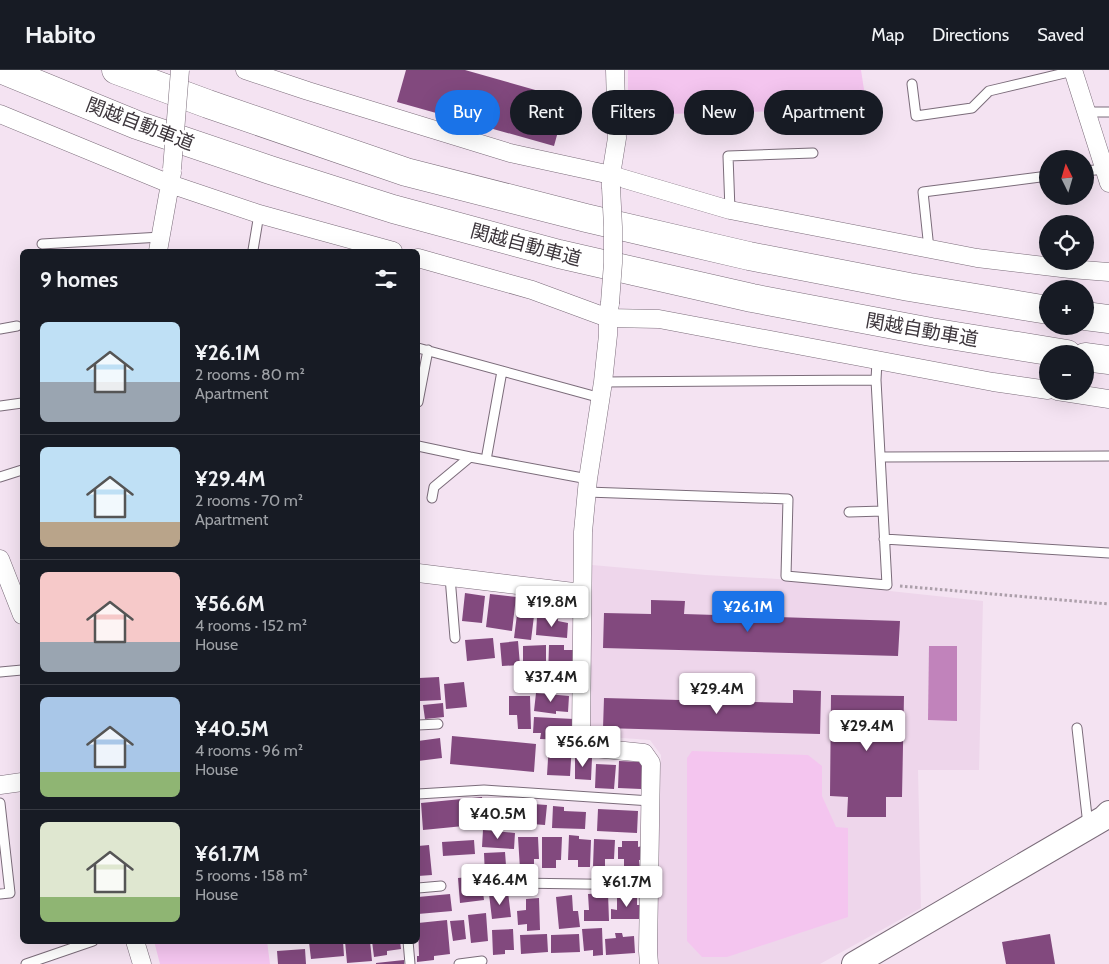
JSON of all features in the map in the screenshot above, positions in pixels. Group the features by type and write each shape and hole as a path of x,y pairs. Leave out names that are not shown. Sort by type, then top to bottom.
{"highway":[{"name":"関越自動車道","path":"3,70 137,125 392,209 559,254 752,298 930,332 1039,350"},
{"path":"116,70 208,104 406,172 586,218 759,258 909,287 1039,309"},
{"path":"1094,317 1109,319"},
{"path":"1094,358 1109,360"}],"street":[{"path":"160,244 171,177 180,70"},
{"path":"245,70 510,153 611,181 730,210 977,258 1070,270 1109,272"},
{"path":"616,70 617,138 611,181 613,263 608,335 582,532 581,740 586,747 644,753 651,763 649,964"},
{"path":"1073,70 1107,176"},
{"path":"0,114 171,177 258,214 386,249"},
{"path":"420,259 609,310 993,382 1039,389"},
{"path":"1094,397 1109,399"},
{"path":"0,559 4,577 20,611"},
{"path":"420,574 582,593"},
{"path":"0,785 20,782"},
{"path":"856,964 1109,813"},
{"path":"136,944 142,964"}],"lane":[{"path":"912,84 916,116 972,108 989,90 1073,70"},
{"path":"1086,112 1109,112"},
{"path":"730,210 728,156 813,153"},
{"path":"1094,173 1107,176"},
{"path":"930,249 923,192 1039,177"},
{"path":"253,249 258,214"},
{"path":"42,244 160,244"},
{"path":"0,329 17,326"},
{"path":"420,348 502,371 602,390 876,380"},
{"path":"420,392 428,350"},
{"path":"420,446 486,460 587,486 788,499 786,576 887,585 876,380 877,360"},
{"path":"486,460 502,371"},
{"path":"0,406 20,403"},
{"path":"881,457 1109,456"},
{"path":"432,498 434,487 470,457"},
{"path":"0,477 20,471"},
{"path":"848,512 883,511"},
{"path":"884,539 1109,553"},
{"path":"450,577 455,638"},
{"path":"0,672 20,670"},
{"path":"420,725 438,724"},
{"path":"1077,728 1088,827"},
{"path":"420,794 484,790 651,801"},
{"path":"0,803 10,893 0,894"},
{"path":"516,883 650,885"},
{"path":"420,888 441,886"},
{"path":"26,964 84,944"},
{"path":"408,944 410,964"},
{"path":"460,964 482,961"}],"path":[{"path":"887,585 1109,604"}],"shaded area":[{"path":"628,70 861,70 864,90 764,90 764,112 754,112 754,90 684,90 684,114 674,114 674,90 628,90"},
{"path":"592,565 778,579 983,601 979,770 918,770 921,908 820,964 657,964 661,755 650,740 595,736 588,726"},
{"path":"929,646 957,646 957,721 928,720"},
{"path":"692,751 808,755 822,766 822,796 836,827 848,828 848,917 727,957 702,957 687,941 687,758"},
{"path":"155,944 267,944 270,964 160,964"}],"building":[{"path":"406,70 465,70 535,90 510,90 510,134 500,131 500,90 435,90 435,113 397,102"},
{"path":"515,135 557,135 554,146"},
{"path":"465,593 485,596 482,623 462,621"},
{"path":"490,594 516,597 512,631 486,627"},
{"path":"540,597 569,597 569,612 540,611"},
{"path":"519,599 536,600 531,640 514,638"},
{"path":"651,600 685,601 684,614 900,621 898,656 603,648 604,613 651,614"},
{"path":"537,617 558,619 558,621 568,623 567,638 536,635"},
{"path":"493,638 495,658 467,661 465,640"},
{"path":"518,641 520,665 502,666 500,643"},
{"path":"546,645 546,664 523,665 523,646"},
{"path":"549,645 564,645 564,650 573,650 573,675 548,675"},
{"path":"439,677 441,700 420,701 420,678"},
{"path":"464,682 467,707 446,709 444,684"},
{"path":"793,690 821,691 820,734 603,728 604,698 793,703"},
{"path":"536,693 569,696 568,712 556,711 556,714 534,711"},
{"path":"831,695 904,696 902,797 886,797 886,817 847,817 848,797 830,796"},
{"path":"509,696 530,696 531,729 518,729 517,715 509,715"},
{"path":"443,703 444,717 425,719 423,705"},
{"path":"534,717 574,719 573,740 540,739 541,733 533,733"},
{"path":"452,736 536,744 534,772 450,764"},
{"path":"440,738 442,758 420,761 420,741"},
{"path":"549,743 572,744 570,776 547,775"},
{"path":"575,757 592,758 591,780 575,779"},
{"path":"619,761 642,762 641,789 618,788"},
{"path":"596,764 616,765 614,789 595,788"},
{"path":"482,797 484,824 423,830 421,803"},
{"path":"489,798 515,799 514,828 488,827"},
{"path":"519,803 547,805 545,825 518,823"},
{"path":"553,806 564,807 564,811 586,812 585,829 552,828"},
{"path":"598,809 638,811 637,833 597,831"},
{"path":"483,830 515,833 514,849 482,847"},
{"path":"569,835 579,836 579,839 591,840 590,867 578,867 578,860 568,860"},
{"path":"518,837 538,837 539,859 534,859 534,868 520,869"},
{"path":"542,837 562,837 561,860 556,860 556,868 542,868"},
{"path":"594,839 615,840 614,859 605,859 605,866 593,866"},
{"path":"474,840 475,854 443,856 442,842"},
{"path":"622,841 638,841 638,847 642,846 643,860 639,860 640,870 624,870 624,859 618,859 618,847 622,847"},
{"path":"429,845 432,875 420,876 420,846"},
{"path":"505,852 507,879 495,879 495,876 485,877 484,853"},
{"path":"481,876 484,900 460,903 458,878"},
{"path":"508,892 511,917 492,919 489,894"},
{"path":"608,893 609,921 584,921 584,910 589,910 588,894"},
{"path":"450,894 452,911 420,914 420,897"},
{"path":"572,895 573,911 578,911 580,927 559,929 556,897"},
{"path":"622,895 637,895 637,905 641,905 641,919 611,919 611,909 617,910 617,897 622,898"},
{"path":"539,898 540,930 527,931 527,924 518,925 517,911 526,910 526,899"},
{"path":"486,913 488,941 471,943 468,915"},
{"path":"447,920 450,954 434,956 434,960 417,962 420,944 420,923"},
{"path":"464,920 466,939 453,941 450,921"},
{"path":"602,928 603,955 593,956 593,950 584,951 582,929"},
{"path":"513,929 514,950 505,950 505,954 493,955 492,930"},
{"path":"615,933 622,933 623,937 634,936 635,953 606,955 605,939 616,938"},
{"path":"547,934 548,952 521,954 520,935"},
{"path":"579,934 580,952 551,953 551,935"},
{"path":"1050,934 1055,964 1006,964 1002,942"},
{"path":"309,944 343,944 344,956 311,959"},
{"path":"345,944 370,944 372,961 347,963"},
{"path":"372,944 400,944 401,949 387,951 387,955 374,957"},
{"path":"305,949 306,964 278,964 277,951"},
{"path":"404,960 404,964 376,964 376,963"}]}
